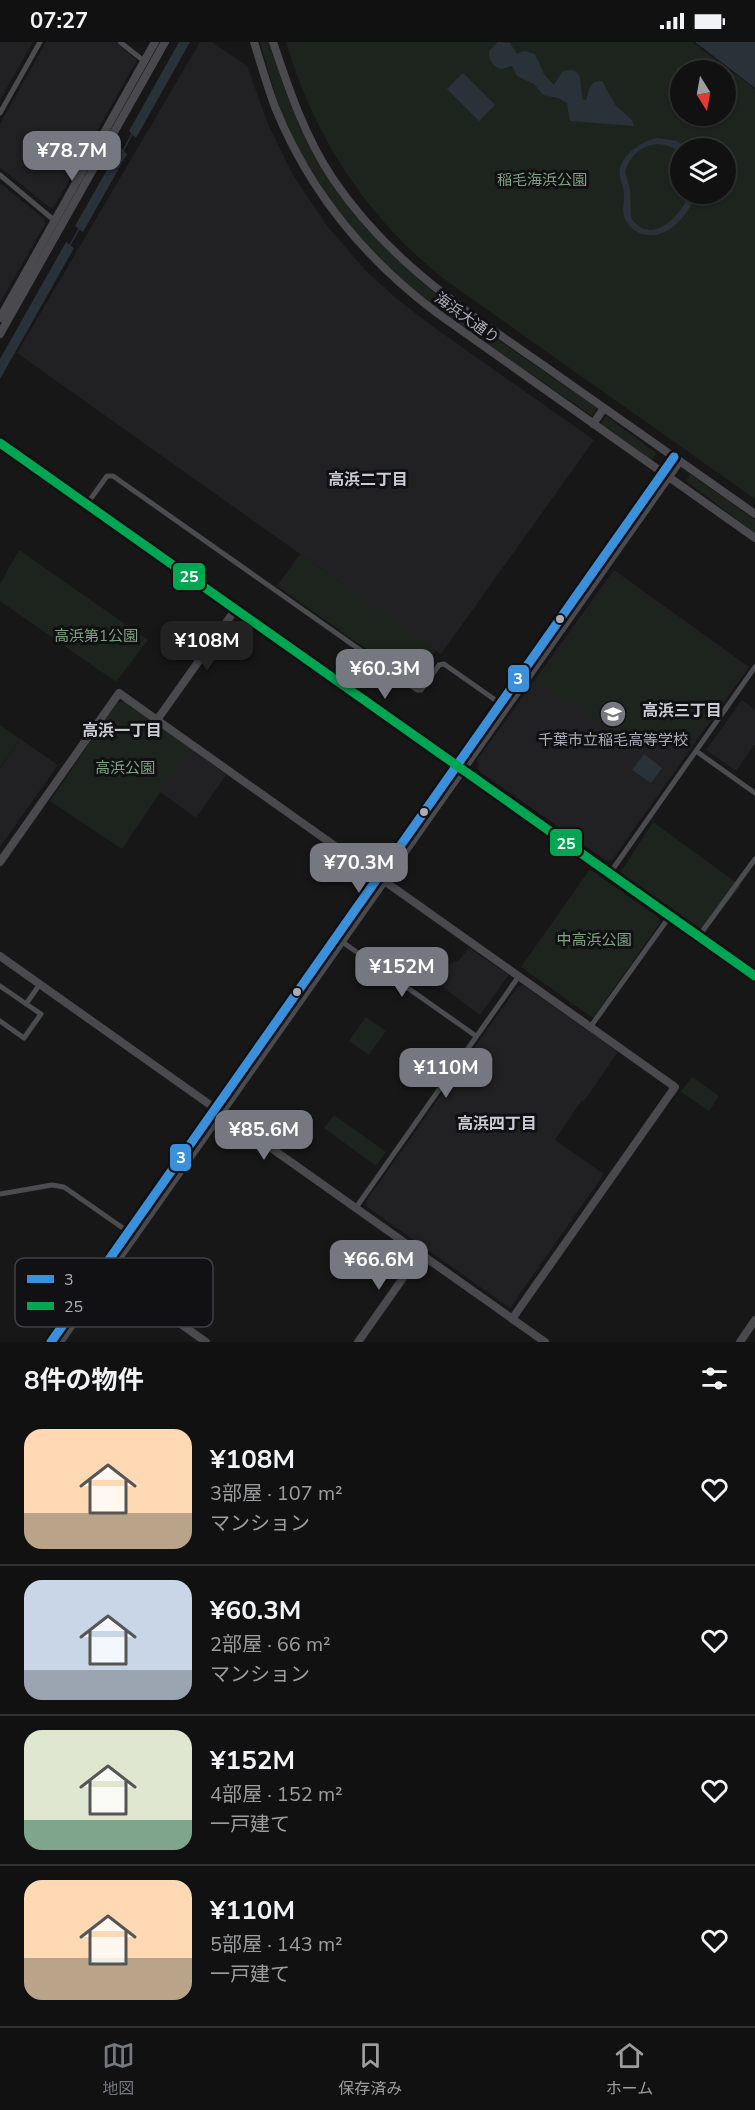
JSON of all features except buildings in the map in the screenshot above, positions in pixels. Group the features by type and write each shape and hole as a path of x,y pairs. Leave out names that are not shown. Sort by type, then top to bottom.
{"street":[{"path":"0,113 40,42"},
{"path":"120,42 144,61"},
{"path":"0,334 155,42"},
{"path":"0,318 165,42"},
{"name":"海浜大通り","path":"254,42 274,105 289,139 316,187 357,241 378,264 414,296 755,538"},
{"name":"海浜大通り","path":"273,42 294,105 319,154 343,193 384,243 441,294 755,514"},
{"path":"0,176 58,223"},
{"path":"593,424 604,408"},
{"path":"0,443 755,976"},
{"path":"460,767 501,704 677,459"},
{"path":"114,1258 665,475"},
{"path":"87,504 107,476 113,476 417,690 421,690 439,665 444,663 501,704"},
{"path":"157,720 235,610"},
{"path":"610,873 755,667"},
{"path":"0,862 119,693 591,1026 675,1088 512,1319"},
{"path":"696,751 755,793"},
{"path":"699,936 755,859"},
{"path":"218,1111 341,941 382,878"},
{"path":"591,1026 670,916"},
{"path":"341,941 476,1036"},
{"path":"0,956 545,1342"},
{"path":"355,1209 519,976"},
{"path":"26,1004 40,984"},
{"path":"0,986 41,1014 24,1038 0,1021"},
{"path":"0,1194 52,1185 64,1187 131,1234"},
{"path":"358,1342 420,1254"},
{"path":"740,1342 755,1320"},
{"path":"51,1342 62,1327"},
{"path":"60,1342 69,1327"},
{"path":"185,1327 206,1342"}],"shaded area":[{"path":"0,42 33,42 0,100"},
{"path":"46,42 115,42 137,60 54,207 50,208 0,167 0,124"},
{"path":"179,42 190,42 136,138 129,131"},
{"path":"200,42 212,42 247,66 268,124 293,175 328,227 366,271 432,326 594,440 441,654 17,353"},
{"path":"498,42 510,43 517,54 524,51 535,54 544,74 554,85 562,72 575,71 580,78 583,100 586,100 594,82 602,81 616,106 632,120 634,126 570,121 567,103 558,98 543,95 534,84 517,76 512,66 502,69 494,65 490,60 489,51"},
{"path":"695,42 755,42 755,88 736,73 736,60 718,60"},
{"path":"463,73 495,105 479,121 447,89"},
{"path":"657,138 670,140 670,147 656,144 648,146 640,150 629,163 625,172 630,189 631,218 639,226 648,230 657,229 673,219 684,204 692,204 676,224 660,234 651,235 637,232 625,219 624,192 620,178 625,158 646,142"},
{"path":"120,147 127,154 83,232 75,226"},
{"path":"0,183 44,219 45,224 0,303"},
{"path":"66,242 74,248 0,379 0,359"},
{"name":"千葉市立稲毛高等学校","path":"614,570 749,667 612,860 607,861 479,771 477,760"},
{"path":"742,700 755,710 755,744 736,771 706,750"},
{"path":"20,739 58,765 0,847 0,768"},
{"path":"190,748 226,775 196,818 160,792"},
{"path":"644,754 662,768 651,783 632,770"},
{"path":"469,948 509,975 480,1015 432,979 441,973 446,965 459,960"},
{"path":"523,985 618,1052 555,1140 604,1174 510,1308 367,1207 366,1201 518,986"}],"green space":[{"path":"260,42 269,42 288,97 311,150 331,183 357,218 419,280 453,307 597,408 592,416 438,310 398,278 368,248 333,204 299,150 279,107"},
{"name":"稲毛海浜公園","path":"286,42 692,42 716,60 670,60 670,126 736,126 736,75 755,89 755,499 448,282 420,258 369,205 329,144 312,111"},
{"path":"606,416 656,453 652,460 601,424"},
{"path":"690,474 755,520 755,533 686,481"},
{"name":"高浜第1公園","path":"19,550 148,640 116,682 0,601 0,584"},
{"path":"300,554 436,650 413,682 277,586"},
{"path":"614,574 739,664 741,673 689,744 640,746 637,749 539,683"},
{"name":"高浜公園","path":"124,701 190,748 122,849 50,801 117,703"},
{"path":"0,725 20,739 0,767"},
{"path":"653,822 741,886 704,931 620,873"},
{"name":"中高浜公園","path":"590,869 659,918 660,923 593,1018 521,967"},
{"path":"366,1017 386,1031 369,1055 349,1041"},
{"path":"692,1077 719,1096 709,1111 681,1092"},
{"path":"334,1115 386,1152 376,1166 324,1128"}],"waterway":[{"path":"123,151 132,134"},
{"path":"70,245 79,229"}],"transit line":[{"name":"25","path":"0,443 755,976"},
{"name":"3","path":"110,1258 674,457"},
{"name":"3","path":"51,1342 62,1327"}],"place":[{"name":"千葉市立稲毛高等学校","path":"613,714"}],"district":[{"name":"高浜二丁目","path":"368,480"},
{"name":"高浜三丁目","path":"682,711"},
{"name":"高浜一丁目","path":"122,731"},
{"name":"高浜四丁目","path":"497,1124"}]}
